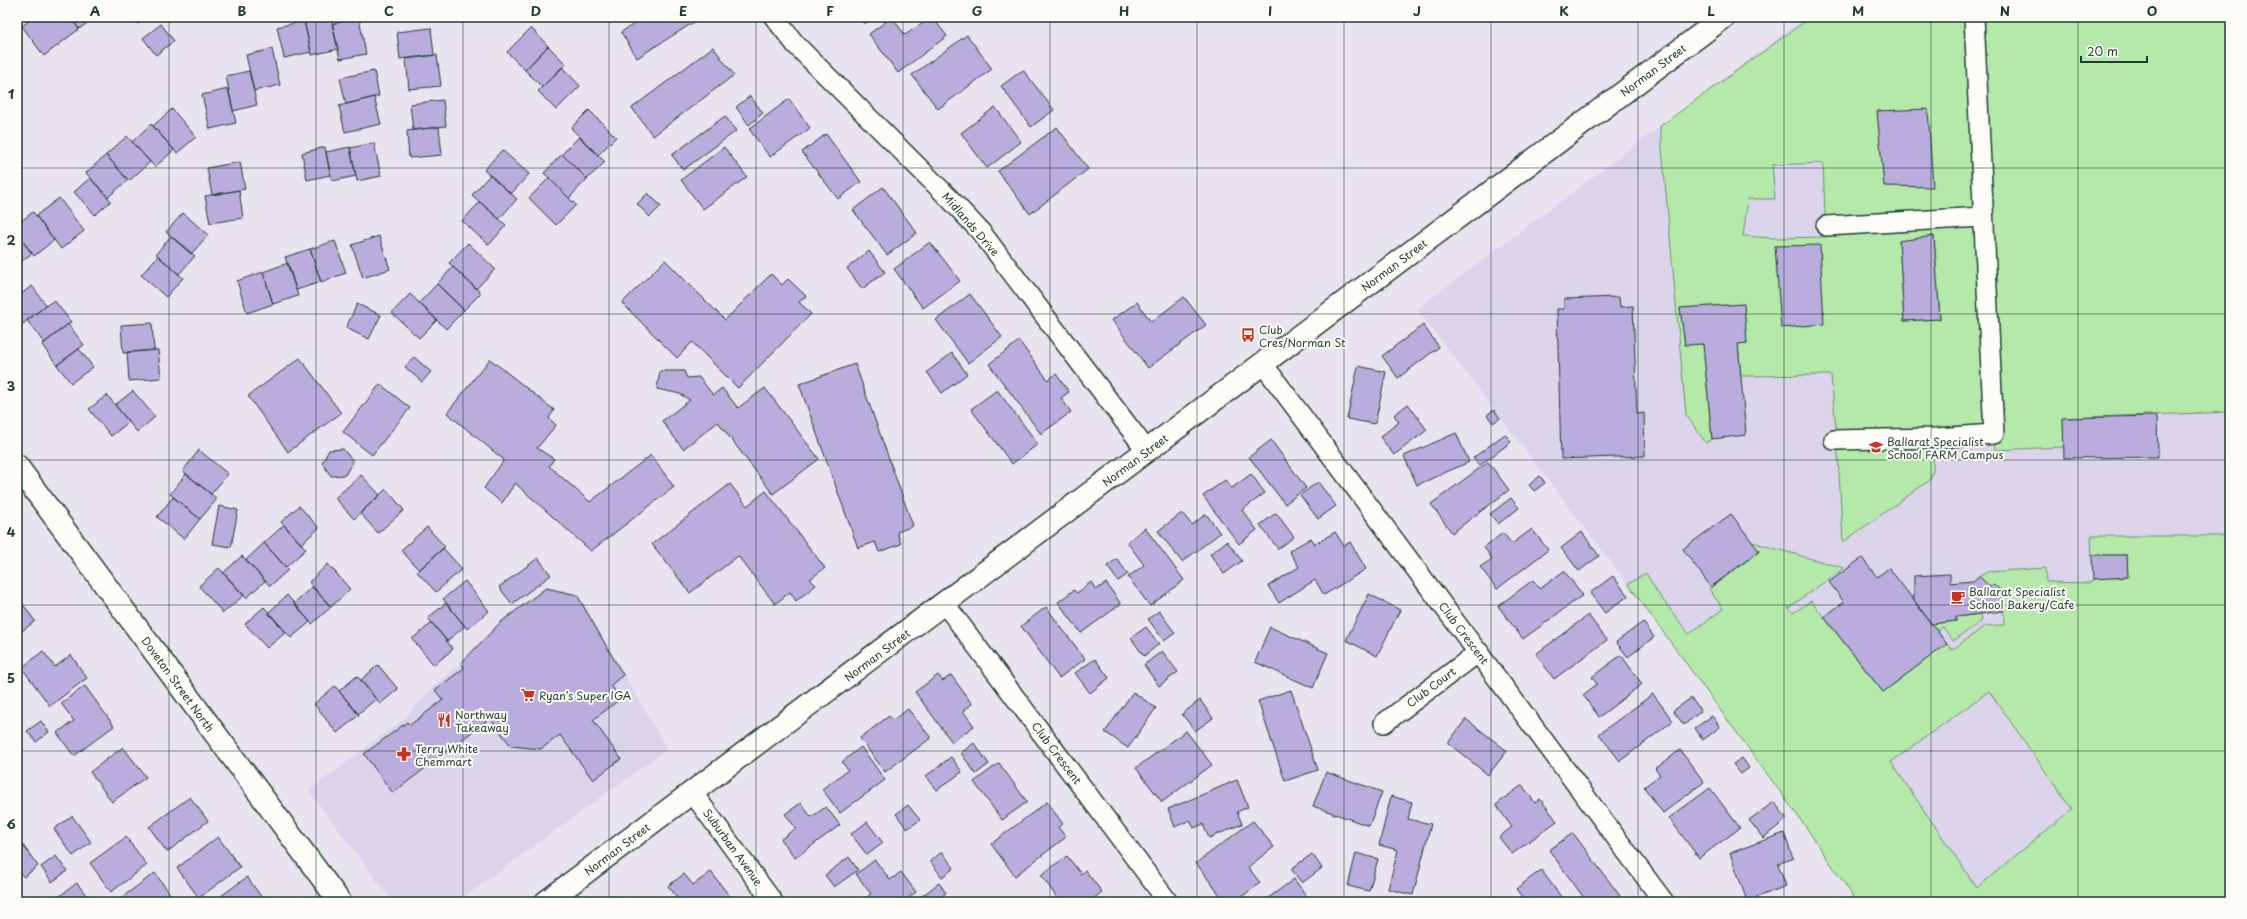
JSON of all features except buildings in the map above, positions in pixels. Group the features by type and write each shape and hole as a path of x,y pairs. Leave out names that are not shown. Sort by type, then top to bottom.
{"main road":[{"name":"Norman Street","path":"546,902 945,604 1724,17"},
{"name":"Doveton Street North","path":"17,466 340,902"}],"street":[{"name":"Midlands Drive","path":"774,17 796,44 949,198 980,232 1148,451"},
{"path":"1834,440 1936,438 1994,434 1982,217 1974,17"},
{"path":"1826,226 1982,217"},
{"name":"Club Crescent","path":"1263,364 1664,902"},
{"name":"Club Crescent","path":"945,604 1168,902"},
{"name":"Club Court","path":"1384,723 1479,652"},
{"name":"Suburban Avenue","path":"692,792 773,902"}],"shaded area":[{"name":"Ballarat Specialist School FARM Campus","path":"1806,17 2230,17 2230,758 1982,902 1857,902 1803,823 1628,584 1417,309"},
{"path":"547,586 578,594 667,749 457,902 393,902 309,791 405,718 438,682 458,666 500,621"}],"green space":[{"path":"1811,17 2230,17 2230,412 2063,418 2064,447 1995,450 1994,434 1922,445 1930,454 1934,465 1930,480 1843,542 1837,439 1831,375 1741,376 1738,344 1747,343 1743,304 1680,308 1685,345 1703,344 1712,439 1706,443 1686,415 1660,126","holes":["1823,163 1826,237 1773,238 1743,236 1748,199 1775,199 1772,165","1934,236 1940,319 1904,321 1899,241"]},
{"path":"2091,536 2230,536 2230,902 1857,902 1803,823 1628,584 1646,573 1657,592 1689,634 1723,609 1709,589 1759,552 1752,542 1844,568 1788,608 1793,613 1811,601 1883,692 1947,644 1952,650 1985,626 2004,625 2003,593 1994,584 1990,587 1979,576 1988,572 2045,568 2046,582 2090,583 2093,579 2127,577 2127,555 2092,555","holes":["1989,691 2072,809 1977,888 1891,762"]},
{"path":"1981,614 1982,621 1953,641 1943,627 1937,631 1931,624 1956,621 1956,617"}],"place":[{"name":"Club Cres/Norman St","path":"1248,335"},
{"name":"Ballarat Specialist School FARM Campus","path":"1876,447"},
{"name":"Ballarat Specialist School Bakery/Cafe","path":"1958,597"},
{"name":"Ryan's Super IGA","path":"528,695"},
{"name":"Northway Takeaway","path":"444,720"},
{"name":"Terry White Chemmart","path":"404,754"}]}
